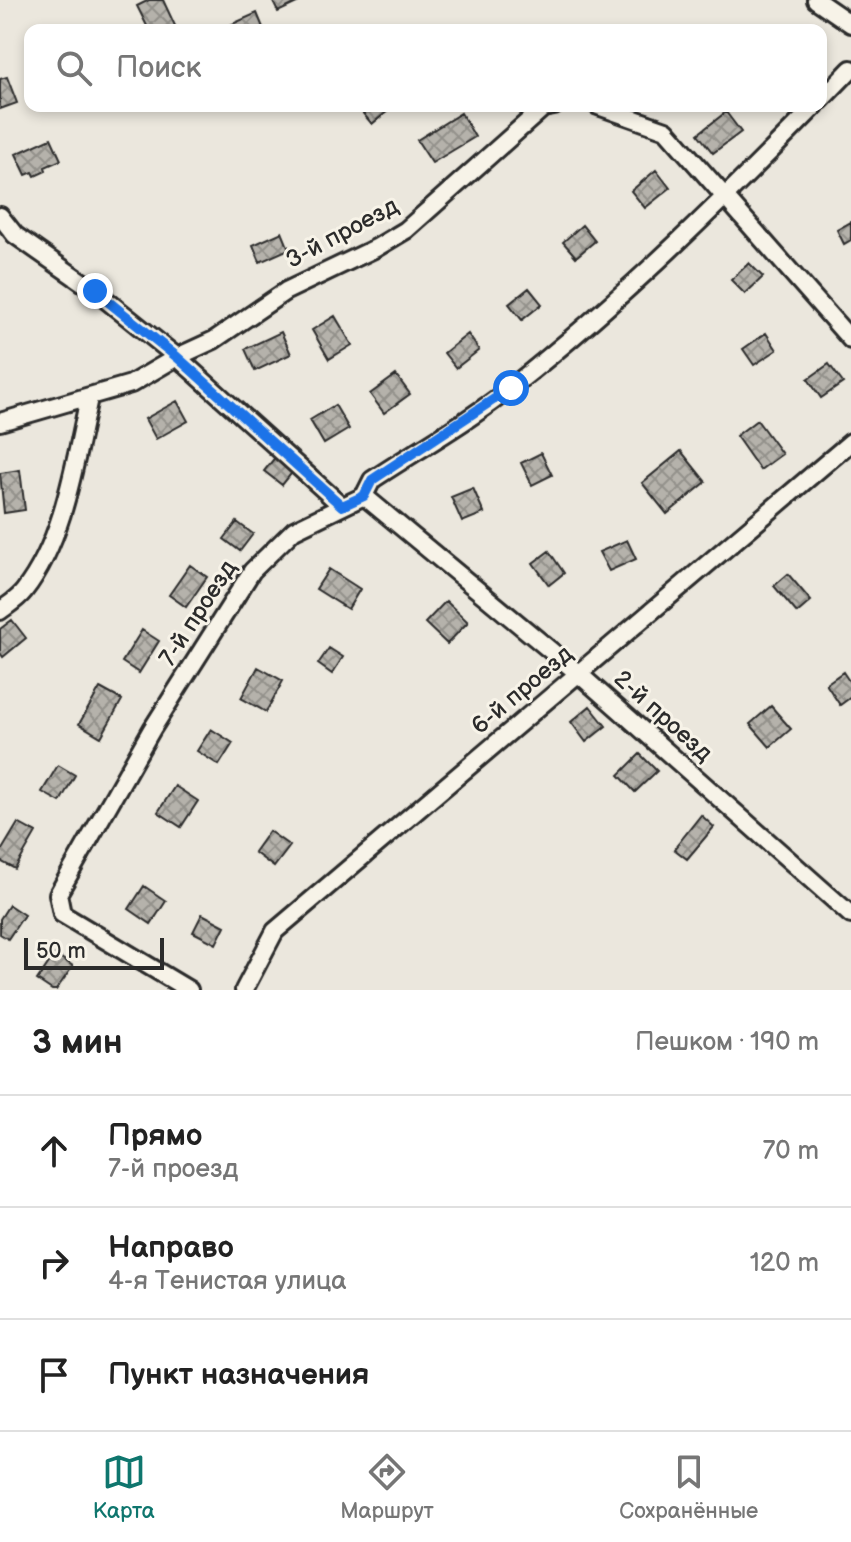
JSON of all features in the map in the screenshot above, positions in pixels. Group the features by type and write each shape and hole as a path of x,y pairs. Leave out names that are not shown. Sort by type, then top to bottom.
{"street":[{"path":"816,0 851,24"},
{"path":"827,94 851,69"},
{"name":"3-й проезд","path":"0,422 131,384 214,340 286,291 376,248 406,230 539,112"},
{"path":"615,112 666,130 851,340"},
{"name":"7-й проезд","path":"189,990 62,914 58,894 152,729 252,571 294,530 364,496 372,480 511,388 612,303 726,197 809,112"},
{"path":"0,216 15,235 95,291 177,357 342,506"},
{"path":"0,611 23,593 49,550 71,477 89,398"},
{"name":"6-й проезд","path":"244,990 275,931 851,442"},
{"name":"2-й проезд","path":"364,496 579,674 851,915"}],"building":[{"path":"149,0 163,0 174,24 146,24 137,6"},
{"path":"272,0 303,0 278,12"},
{"path":"257,13 262,24 232,24"},
{"path":"7,77 17,103 0,109 0,79"},
{"path":"362,112 387,112 372,124"},
{"path":"726,112 741,132 713,153 698,134"},
{"path":"461,113 475,137 432,163 417,140"},
{"path":"51,138 61,160 45,167 46,171 35,176 33,172 26,175 16,154"},
{"path":"656,170 670,188 645,208 631,191"},
{"path":"851,222 851,240 844,244 837,230"},
{"path":"582,225 595,241 576,257 563,242"},
{"path":"282,232 289,249 260,262 253,245"},
{"path":"749,263 763,277 745,294 731,280"},
{"path":"529,288 542,304 522,320 509,304"},
{"path":"335,316 352,345 329,359 312,330"},
{"path":"281,332 291,354 255,371 245,349"},
{"path":"766,333 777,350 754,365 743,349"},
{"path":"468,334 479,350 456,368 444,353"},
{"path":"829,364 843,383 821,398 808,379"},
{"path":"396,375 410,394 384,413 370,394"},
{"path":"177,401 188,421 156,439 145,419"},
{"path":"335,405 349,429 324,444 310,420"},
{"path":"757,420 782,454 760,470 736,436"},
{"path":"681,451 706,482 667,514 642,483"},
{"path":"541,453 552,475 532,485 521,463"},
{"path":"277,455 295,469 282,485 264,471"},
{"path":"20,470 25,510 4,513 0,473"},
{"path":"473,488 484,513 462,522 451,497"},
{"path":"237,522 253,534 240,551 224,539"},
{"path":"627,540 636,559 609,571 599,552"},
{"path":"549,551 564,573 549,585 533,563"},
{"path":"190,565 207,577 186,607 169,595"},
{"path":"329,569 360,589 348,609 316,589"},
{"path":"788,574 811,601 797,613 774,586"},
{"path":"446,601 468,622 447,644 425,623"},
{"path":"12,620 26,638 3,657 0,653 0,629"},
{"path":"142,630 159,641 139,673 122,662"},
{"path":"329,648 343,657 332,674 318,664"},
{"path":"258,667 283,681 266,712 241,698"},
{"path":"843,672 851,684 851,697 840,705 826,684"},
{"path":"100,688 122,700 101,737 79,724"},
{"path":"590,706 606,726 586,742 571,722"},
{"path":"771,706 791,729 770,747 750,724"},
{"path":"211,729 233,743 219,765 197,751"},
{"path":"640,754 657,771 635,792 619,775"},
{"path":"58,765 75,775 60,802 42,792"},
{"path":"175,786 198,801 181,827 158,812"},
{"path":"701,815 714,827 687,859 674,849"},
{"path":"18,823 36,833 15,869 0,861 0,853"},
{"path":"269,831 290,846 274,867 254,852"},
{"path":"144,886 166,901 151,924 129,909"},
{"path":"9,905 24,915 8,939 0,934 0,919"},
{"path":"202,914 225,926 216,944 193,932"},
{"path":"55,954 73,966 56,990 52,990 37,980"}],"route":[{"path":"95,291 177,357 342,506 364,496 372,480 511,388"}]}
